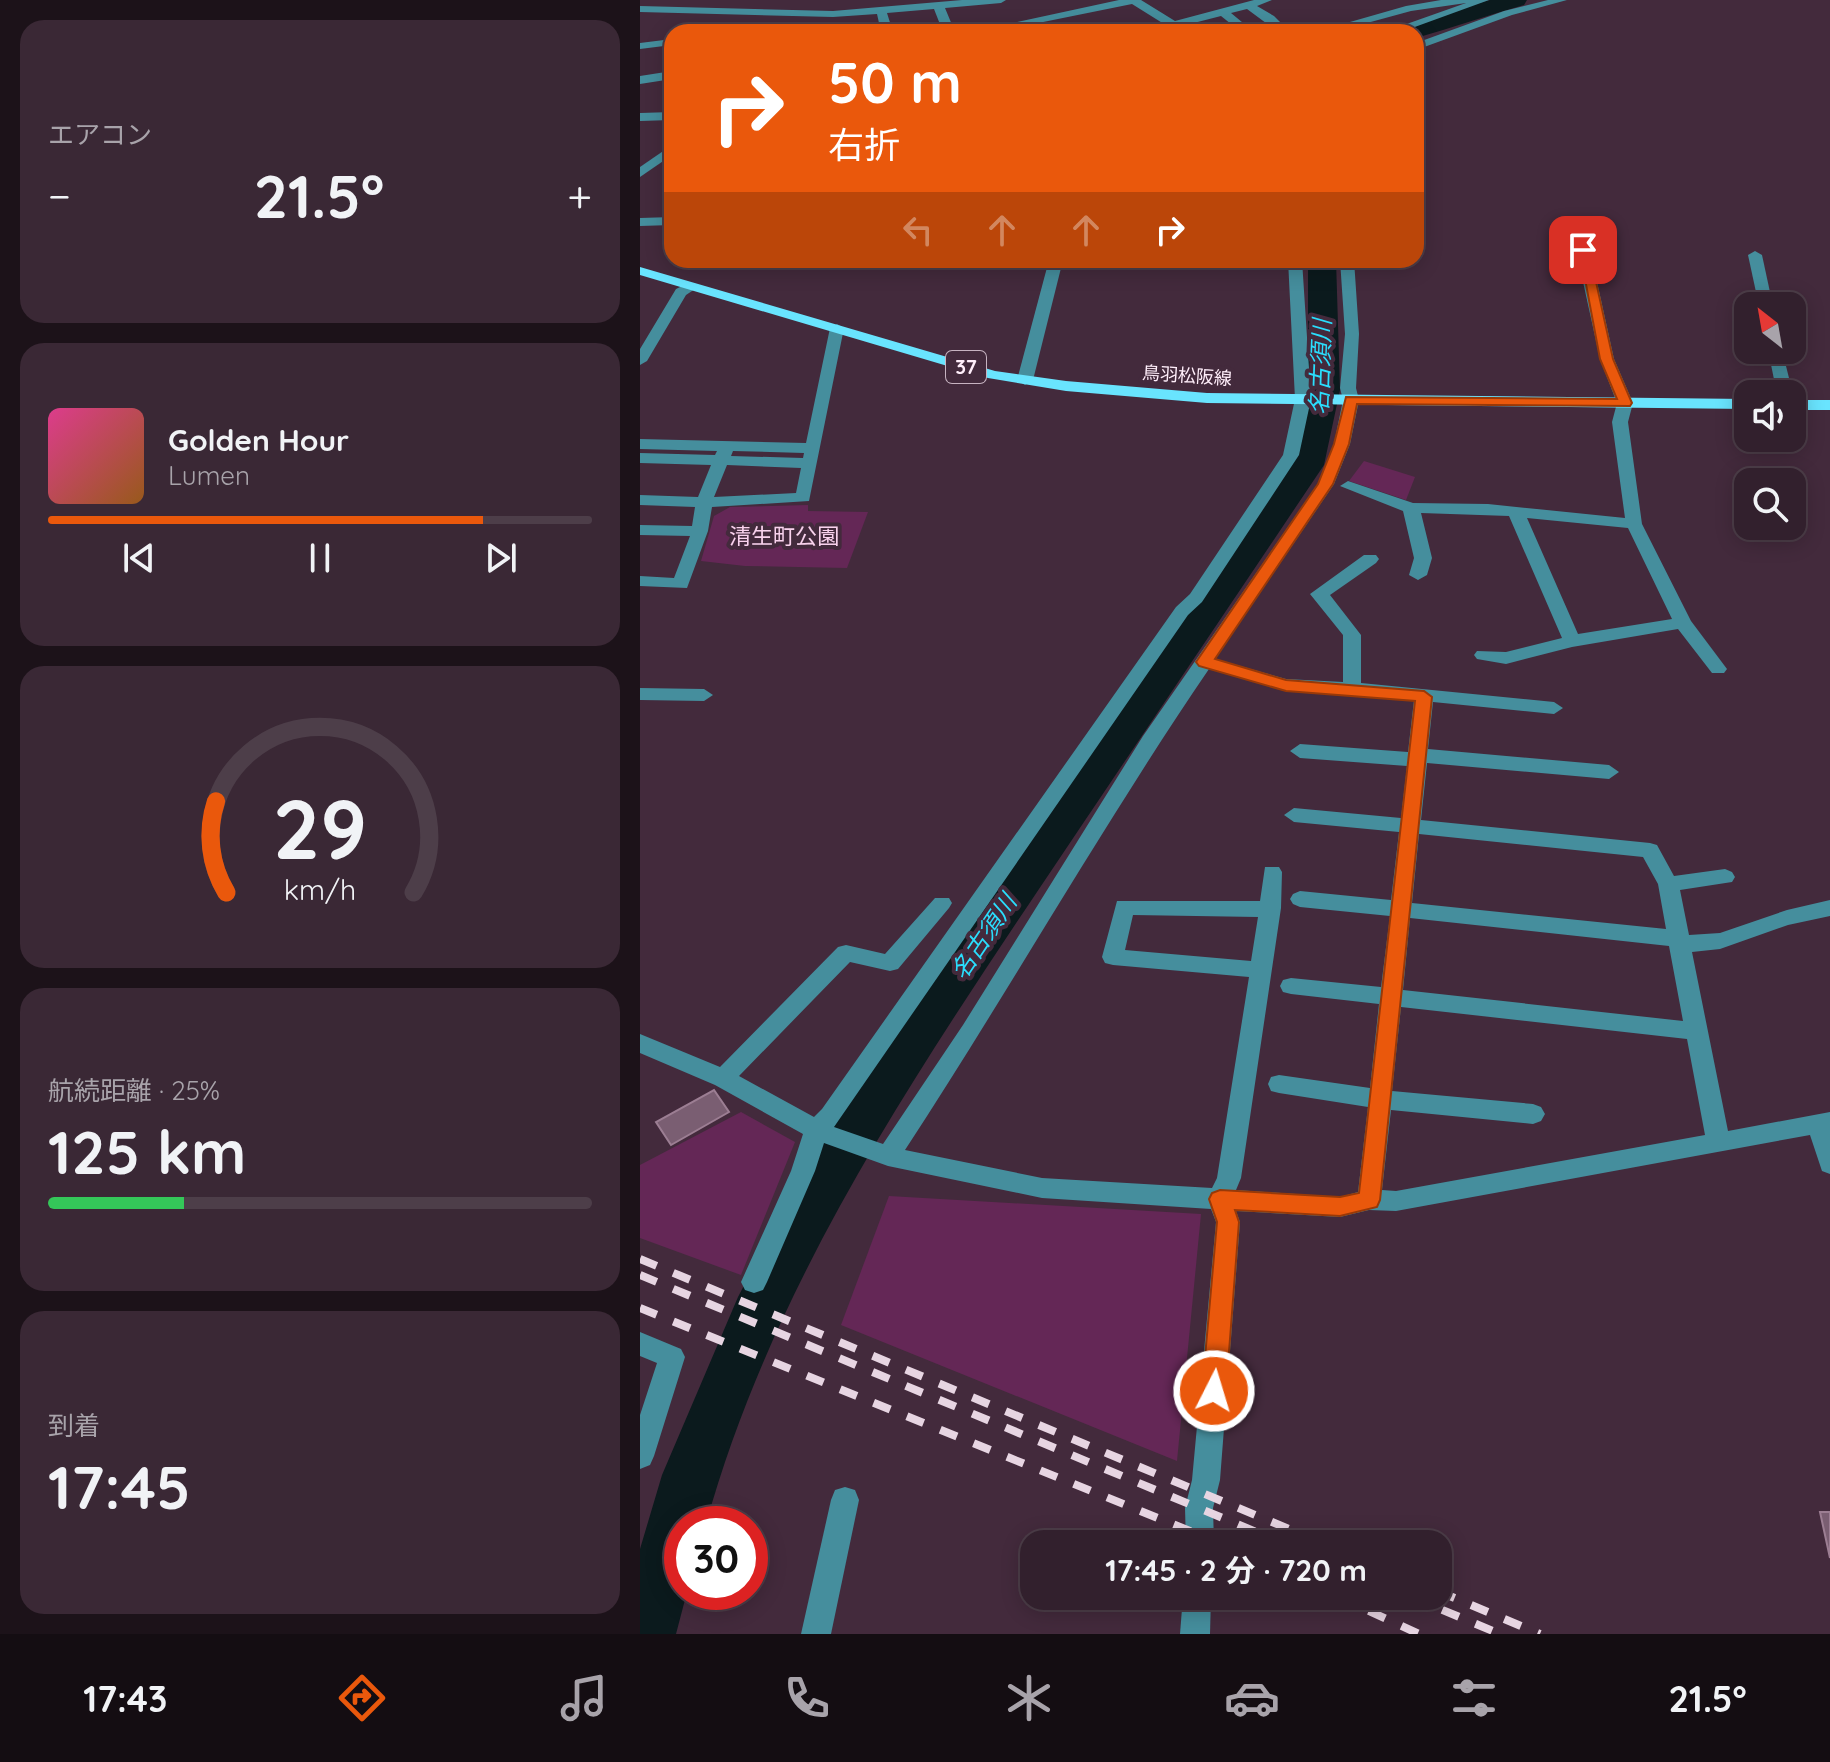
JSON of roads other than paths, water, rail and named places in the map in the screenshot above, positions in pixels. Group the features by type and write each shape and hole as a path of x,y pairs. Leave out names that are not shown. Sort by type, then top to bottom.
{"main road":[{"name":"鳥羽松阪線","path":"640,271 993,375 1025,380 1192,397 1734,404"},
{"path":"1806,405 1830,405"}],"street":[{"path":"803,24 830,0"},
{"path":"640,9 729,5 749,16 1001,0"},
{"path":"1190,24 1267,0"},
{"path":"1397,0 1410,8"},
{"path":"1351,24 1410,8 1484,0"},
{"path":"1424,44 1508,13 1562,0"},
{"path":"1044,24 1138,1 1173,24"},
{"path":"1410,24 1466,2"},
{"path":"938,5 946,24"},
{"path":"1248,5 1276,24"},
{"path":"881,9 885,24"},
{"path":"1223,12 1238,24"},
{"path":"640,46 664,43"},
{"path":"640,68 664,65"},
{"path":"640,80 664,76"},
{"path":"641,114 664,117"},
{"path":"640,133 664,119"},
{"path":"641,172 664,155"},
{"path":"641,172 664,168"},
{"path":"640,222 664,221"},
{"path":"1583,250 1607,359 1625,403 1620,422 1634,524 1683,623 1718,669"},
{"path":"1755,255 1763,292"},
{"path":"1025,380 1054,268"},
{"path":"754,1282 803,1171 816,1130 830,1116 1182,611 1196,598 1291,455 1303,399 1295,268"},
{"path":"888,1156 971,1031 1150,741 1326,484 1342,444 1351,400 1348,388 1352,334 1348,268"},
{"path":"640,361 681,292 691,287"},
{"path":"640,500 704,502 803,498 837,328"},
{"path":"640,444 725,454"},
{"path":"640,458 725,454 810,456"},
{"path":"640,581 681,584 698,538 704,502 725,454"},
{"path":"1348,486 1411,508 1516,512 1634,524"},
{"path":"1411,508 1423,558 1418,575"},
{"path":"1516,512 1572,641"},
{"path":"640,530 698,538"},
{"path":"640,543 698,538"},
{"path":"1351,688 1357,643 1351,627 1319,594 1370,559"},
{"path":"1483,655 1506,658 1572,641 1683,623"},
{"path":"1204,662 1286,685 1351,688 1554,708"},
{"path":"640,694 704,695"},
{"path":"1369,1200 1424,697"},
{"path":"1300,751 1400,760 1434,755 1609,772"},
{"path":"1294,815 1650,850 1668,884 1718,1142"},
{"path":"1200,1530 1199,1508 1206,1480 1228,1222 1220,1199 1229,1178 1270,908 1272,872"},
{"path":"1668,884 1725,877"},
{"path":"1300,899 1664,936 1677,942 1728,943 1776,921 1830,908"},
{"path":"723,1078 846,953 890,963 942,903"},
{"path":"1260,970 1113,957 1124,907 1236,911 1270,908"},
{"path":"1291,986 1696,1031"},
{"path":"640,1043 723,1078 816,1130 888,1156 1042,1188 1340,1207 1369,1200 1396,1201 1824,1123 1830,1164"},
{"path":"1279,1084 1380,1099 1533,1114"},
{"path":"640,1344 672,1357 640,1456"},
{"path":"816,1634 845,1500"},
{"path":"1195,1634 1196,1610"}],"waterway":[{"name":"名古須川","path":"1424,27 1516,0"},
{"name":"名古須川","path":"645,1634 691,1475 757,1314 819,1191 978,945 1307,465 1315,441 1324,390 1326,338 1322,268"}],"railway":[{"path":"640,1259 1291,1530"},
{"path":"640,1275 1251,1530"},
{"path":"640,1308 1187,1530"},
{"path":"1452,1597 1540,1634"},
{"path":"1367,1610 1419,1634"},
{"path":"1443,1610 1500,1634"}],"park label":[{"name":"清生町公園","path":"784,536"}]}
